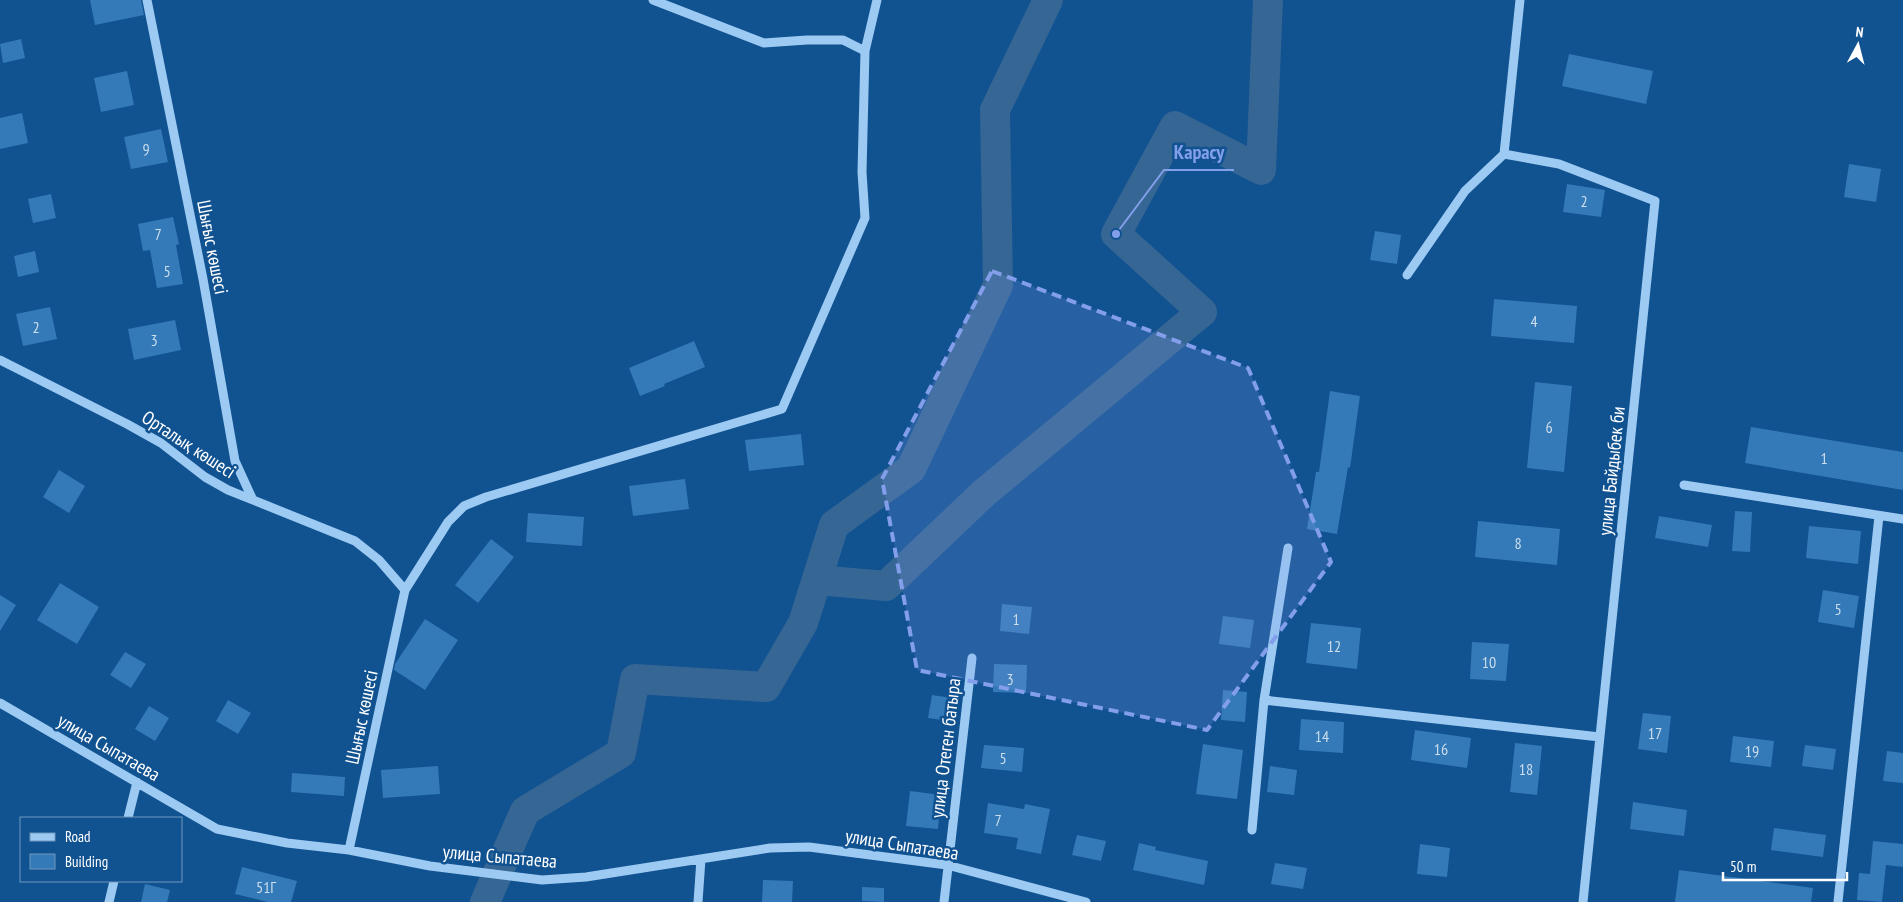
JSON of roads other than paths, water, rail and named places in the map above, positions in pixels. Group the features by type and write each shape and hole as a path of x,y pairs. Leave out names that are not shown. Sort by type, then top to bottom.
{"street":[{"name":"Шығыс көшесі","path":"148,0 203,279 235,461 252,498"},
{"path":"653,0 764,43 843,40 865,51"},
{"path":"405,590 448,522 464,506 486,497 782,409 865,218 862,172 865,51 877,0"},
{"path":"1407,275 1465,191 1504,154 1520,0"},
{"name":"улица Байдыбек би","path":"1504,154 1559,164 1655,201 1583,902"},
{"name":"Орталық көшесі","path":"0,360 161,443 205,477 228,490 252,498 355,541 379,560 405,590"},
{"path":"1684,485 1903,519"},
{"path":"1838,902 1879,516"},
{"path":"1252,830 1264,700 1288,548"},
{"name":"Шығыс көшесі","path":"349,850 405,590"},
{"name":"улица Отеген батыра","path":"944,902 972,658"},
{"path":"1264,700 1600,737"},
{"name":"улица Сыпатаева","path":"0,703 217,829 287,843 349,850 430,866 542,880 586,877 770,848 809,847 947,865 1086,902"},
{"path":"128,817 137,782"},
{"path":"698,902 701,859"},
{"path":"109,902 114,882"}],"waterway":[{"path":"485,902 525,811 621,753 635,679 766,687 803,623 834,525 911,469 998,285 995,110 1048,0"},
{"path":"817,580 886,586 984,493 1202,312 1116,234 1175,126 1261,170 1268,0"}],"place":[{"name":"Карасу","path":"1116,234"}]}
